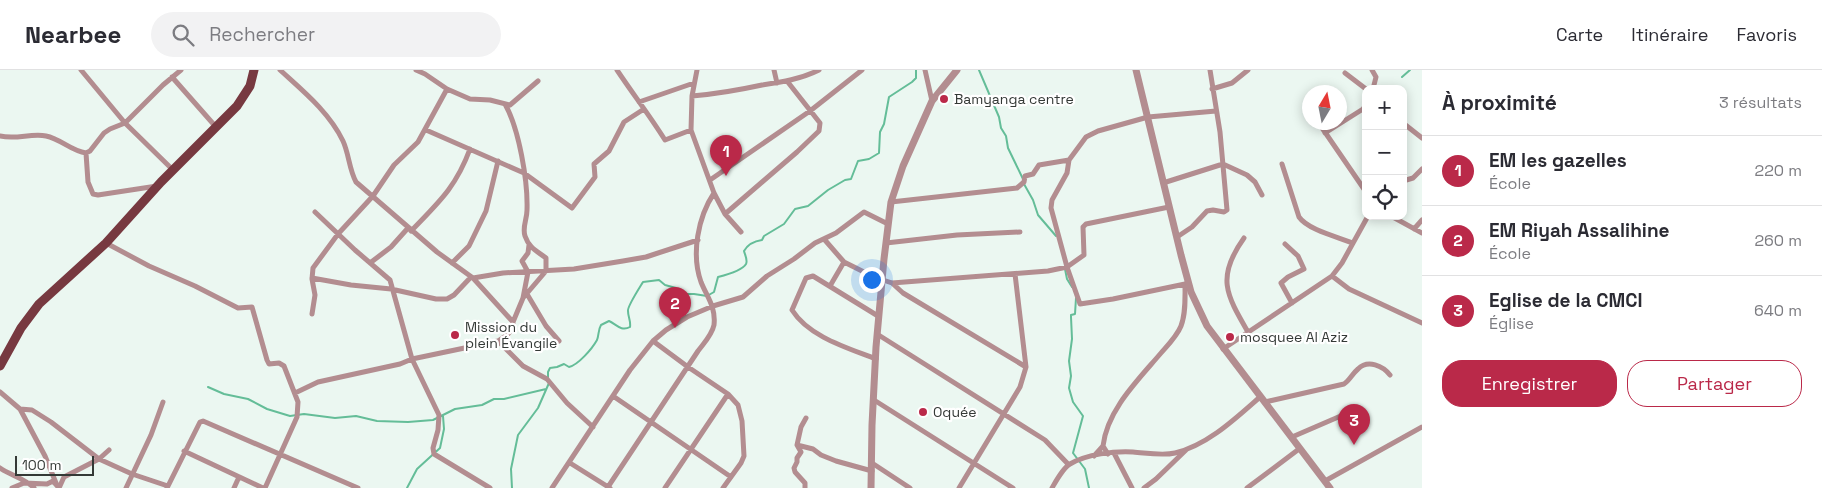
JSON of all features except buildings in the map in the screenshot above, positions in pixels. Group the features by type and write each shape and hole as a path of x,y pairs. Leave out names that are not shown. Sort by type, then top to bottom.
{"main road":[{"path":"0,366 21,328 39,304 106,243 157,186 238,106 250,86 254,70"}],"street":[{"path":"81,70 125,123 173,170"},
{"path":"157,186 98,195 93,194 88,182 86,153 110,128 125,123 181,70"},
{"path":"280,70 317,104 333,123 344,142 351,171 356,182 452,264 472,278 513,322"},
{"path":"416,70 447,89 470,99 490,100 510,106 538,81"},
{"path":"617,70 666,140 691,130"},
{"path":"697,70 692,96 691,130 714,194 725,214 741,232"},
{"path":"774,70 777,83"},
{"path":"692,96 719,94 787,81 807,76 819,70"},
{"path":"710,180 810,111 862,70"},
{"path":"925,70 932,102"},
{"path":"872,488 878,316 892,202 896,183 932,102 957,70"},
{"path":"1136,70 1187,283 1207,326 1223,349 1330,488"},
{"path":"1177,237 1192,227 1207,211 1224,212 1227,210 1223,164 1210,70"},
{"path":"1212,89 1232,83 1248,70"},
{"path":"1372,70 1376,75 1374,85"},
{"path":"1345,73 1362,86"},
{"path":"172,77 217,127"},
{"path":"725,214 819,131 820,123 787,81"},
{"path":"639,102 694,83"},
{"path":"312,314 315,295 312,278 313,268 338,234 373,196 394,165 418,142 447,89"},
{"path":"294,393 318,382 400,364 412,359 498,341 507,335 512,328 525,296 546,271 546,258 529,245 523,229 527,212 524,173 511,116 505,104"},
{"path":"426,130 524,173 572,208 595,178 594,164 609,151 624,122 644,110"},
{"path":"1325,133 1362,110"},
{"path":"1187,283 1080,304 1065,267 1051,208 1052,200 1067,173 1070,160 1086,137 1098,131 1148,117 1216,111"},
{"path":"1407,126 1422,138"},
{"path":"1323,130 1362,186"},
{"path":"0,136 17,138 32,135 46,136 86,153"},
{"path":"370,263 392,247 444,198 463,167 470,148"},
{"path":"892,202 1018,188 1024,182 1025,176 1033,174 1039,165 1070,160"},
{"path":"452,264 469,246 486,211 498,161"},
{"path":"1163,183 1223,164 1247,175 1255,182 1262,195"},
{"path":"1282,164 1302,222 1353,243"},
{"path":"1407,180 1413,178 1422,169"},
{"path":"570,463 609,488 710,336 714,326 713,306 700,279 696,253 706,205 714,194"},
{"path":"824,239 844,262 892,283 1048,271 1065,267 1084,255 1083,230 1086,224 1169,206"},
{"path":"316,212 390,280 412,359 439,418 434,452 490,488"},
{"path":"552,488 613,396 653,341 676,324 713,306 743,297 767,276 815,243 836,233 864,212 888,224"},
{"path":"1223,349 1332,276 1366,220"},
{"path":"1398,220 1422,233"},
{"path":"1414,229 1422,220"},
{"path":"886,243 957,235 1020,232"},
{"path":"1244,238 1237,247 1226,276 1227,292 1248,332"},
{"path":"312,278 351,285 391,289 436,299 447,299 472,278 503,273 574,269 646,257 698,240"},
{"path":"106,243 149,266 195,286 238,308 251,306 269,364 281,363 284,366 298,402 297,415 264,488 184,451"},
{"path":"1285,244 1298,256 1304,269 1281,283 1292,302"},
{"path":"529,245 528,253 522,261 528,272 525,296 559,341"},
{"path":"830,286 844,262"},
{"path":"959,488 1004,416 1020,387 1026,367 1015,274"},
{"path":"876,359 829,341 817,334 794,313 792,306 806,278 813,276 878,316"},
{"path":"1332,276 1349,289 1422,323"},
{"path":"892,283 903,293 1026,367"},
{"path":"1094,456 1103,446 1108,426 1122,402 1171,342 1181,326 1187,283"},
{"path":"877,334 1004,416 1045,440 1070,464"},
{"path":"498,341 523,366 548,381 567,403 593,427"},
{"path":"653,341 728,394 738,405 742,421 744,456 723,488"},
{"path":"1052,488 1070,464 1084,458 1130,452 1175,453 1212,435 1263,399 1344,384 1350,380 1358,368 1366,365 1377,365 1385,369 1390,375"},
{"path":"0,392 20,409 46,456 59,488"},
{"path":"665,488 728,394"},
{"path":"613,396 731,477"},
{"path":"874,400 1013,488"},
{"path":"126,488 151,435 163,402"},
{"path":"20,409 32,410 99,459 167,487 200,422 205,421 358,488"},
{"path":"1292,437 1343,415"},
{"path":"805,488 806,483 795,472 794,468 801,452 797,445 801,428 806,418"},
{"path":"1324,481 1422,427"},
{"path":"797,445 813,449 821,455 836,461 872,467 910,488"},
{"path":"1103,446 1108,454"},
{"path":"1144,488 1188,448"},
{"path":"1247,488 1299,449"},
{"path":"59,488 64,478 99,459 109,450"},
{"path":"1114,453 1132,488"},
{"path":"0,468 32,486"},
{"path":"234,488 238,477"},
{"path":"12,488 24,483 32,486 48,484 53,481 59,488"}],"waterway":[{"path":"548,378 550,368 564,364 569,367 573,366 584,356 597,340 601,325 609,321 624,329 630,327 628,309 643,282 659,280 665,285 676,288 680,294 707,296 714,292 718,277 741,269 746,264 744,251 750,245 762,240 764,236 784,224 795,209 808,206 828,190 845,180 851,179 858,161 869,159 879,153 880,132 884,124 889,97 912,82 916,78 916,70"},
{"path":"979,70 999,117 1008,148 1023,179"},
{"path":"1402,77 1410,70"},
{"path":"1024,184 1033,200 1038,215 1056,236"},
{"path":"1065,269 1067,279 1072,287"},
{"path":"1076,298 1075,314 1071,315 1072,339 1069,361 1071,376 1069,388 1073,402 1083,416 1073,453 1085,469 1089,488"},
{"path":"512,488 511,469 518,435 538,408 549,383"},
{"path":"208,387 224,394 248,399 267,409 290,416 304,414 335,418 356,416 377,421 408,422 433,420 455,409 482,405 494,399 504,399 546,389"},
{"path":"407,488 417,469 440,448 444,429 443,416"}],"place":[{"name":"Bamyanga centre","path":"944,99"},
{"name":"EM les gazelles","path":"726,176"},
{"name":"EM Riyah Assalihine","path":"675,328"},
{"name":"Mission du plein Évangile","path":"455,335"},
{"name":"mosquee Al Aziz","path":"1230,337"},
{"name":"Oquée","path":"923,412"},
{"name":"Eglise de la CMCI","path":"1354,445"}]}
